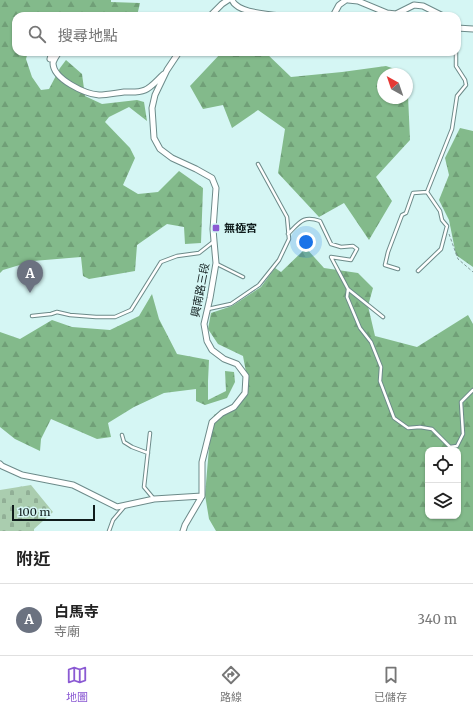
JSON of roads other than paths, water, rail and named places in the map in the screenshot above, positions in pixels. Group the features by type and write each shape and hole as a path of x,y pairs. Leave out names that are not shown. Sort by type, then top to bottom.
{"street":[{"path":"214,12 228,0"},
{"path":"232,0 235,5 240,8 254,12"},
{"path":"335,12 339,5 347,0 358,1 385,12"},
{"path":"400,12 414,5 423,6 435,12"},
{"path":"461,28 473,29"},
{"path":"56,56 53,64 56,71 63,79 85,92 98,95 146,90 152,86 167,70"},
{"name":"興南路三段","path":"176,56 155,95 152,108 154,138 160,148 172,158 212,178 216,188 213,229 216,264 204,324 207,341 212,350 224,359 237,364 246,376 245,393 234,407 222,413 212,422 202,462 202,496 183,531"},
{"path":"0,464 22,475 73,485 117,507 154,499 202,496"}],"lane":[{"path":"427,192 452,130 456,96 466,85 465,80 456,66 456,56"},
{"path":"207,309 231,304 259,286 279,260 289,239 287,217 258,164"},
{"path":"418,271 441,249 447,226 442,220 440,211 427,192"},
{"path":"398,268 385,266 388,252 402,216 406,213 413,193 427,192"},
{"path":"288,234 301,220 313,219 320,221 331,244 341,247 353,246 357,249 352,260 331,257 348,289 383,317"},
{"path":"32,316 57,312 96,318 115,317 130,310 161,262 177,256 199,253 214,241"},
{"path":"216,264 244,277"},
{"path":"348,289 347,297 360,328 371,342 381,367 380,381 394,418 408,428 420,427 432,429 450,447 457,446 463,434 462,402 473,390"},
{"path":"150,433 144,487 154,499"},
{"path":"122,435 124,442 132,447 148,453"},
{"path":"109,531 113,520 125,505"}],"place":[{"name":"無極宮","path":"216,228"},
{"name":"白馬寺","path":"30,293"}]}
